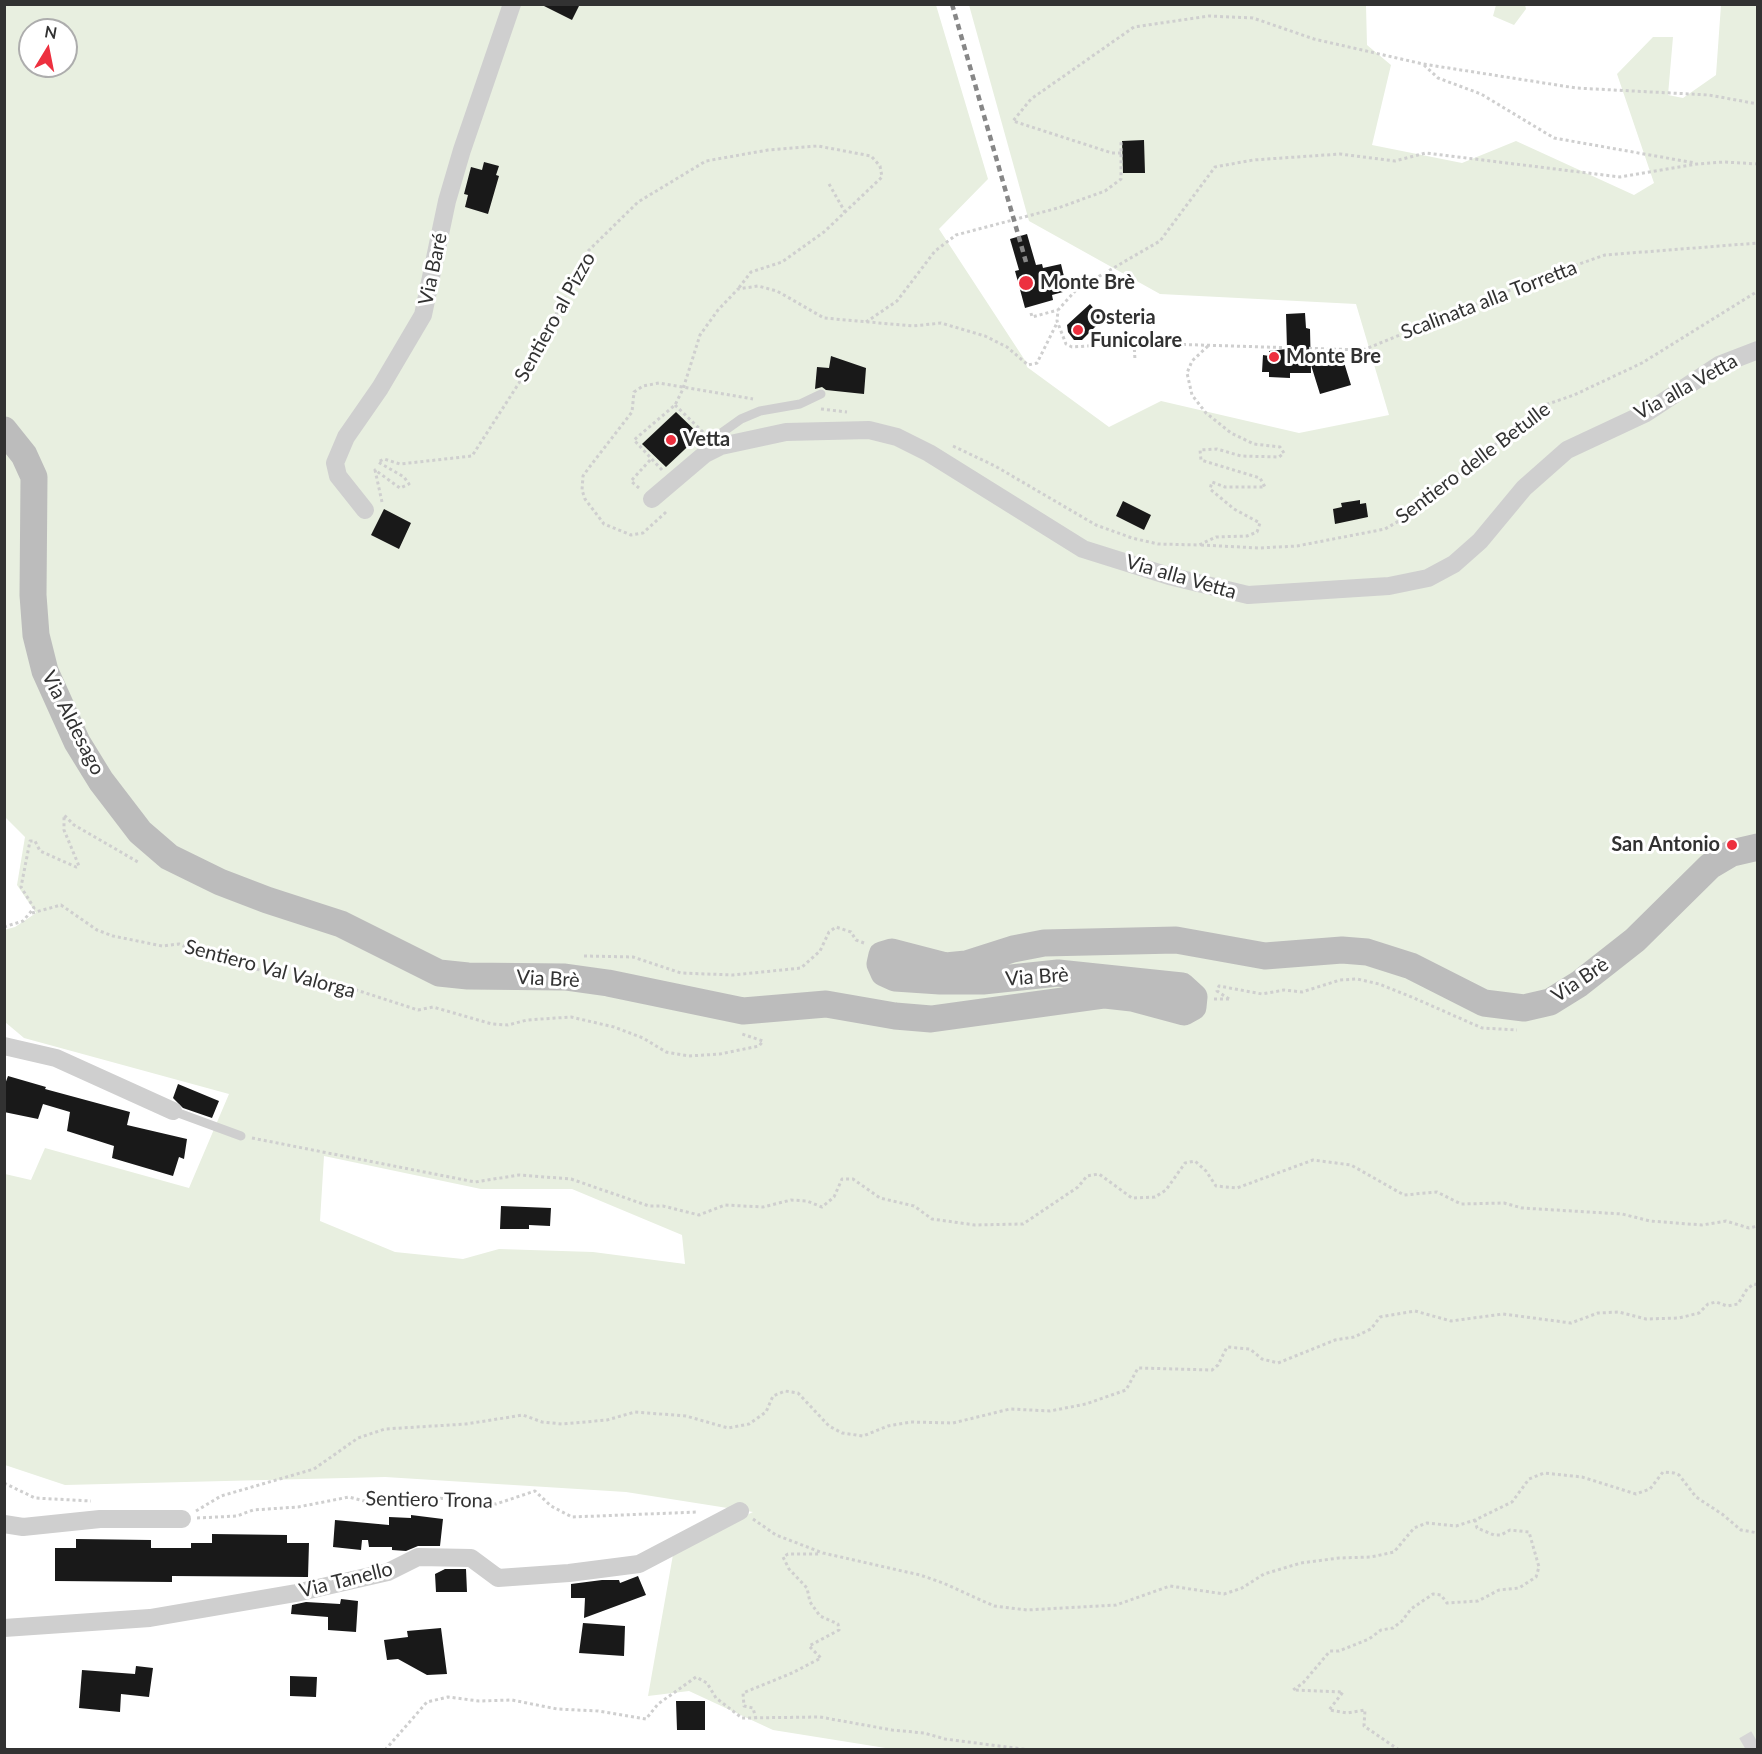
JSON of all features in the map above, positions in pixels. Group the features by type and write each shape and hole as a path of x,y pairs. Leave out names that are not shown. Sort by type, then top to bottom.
{"street":[{"name":"Via Baré","path":"369,505 338,476 335,467 337,456 346,437 380,388 423,315 447,201 512,4"},
{"name":"Via alla Vetta","path":"652,499 710,442 786,432 844,429 882,432 912,444 949,464 1083,549 1169,576 1248,595 1389,586 1428,578 1454,564 1480,541 1524,488 1567,450 1647,413 1719,365 1758,350"},
{"name":"Via Aldesago","path":"4,430 24,455 34,477 33,596 36,635 45,671 77,742 101,781 149,842 182,864 267,900"},
{"name":"Via Brè","path":"267,900 341,924 440,973 468,976 565,977 743,1011 826,1004 903,1017 931,1019 1105,995 1132,998 1178,1012 1189,1010 1195,1002 1192,993 1182,986 1079,975 1041,974 983,981 895,978 884,973 880,964 882,955 890,952 946,966 966,964 1028,945 1176,940 1265,956 1355,950 1411,966 1485,1003 1524,1008 1550,1002 1588,976 1649,928 1710,866 1732,853 1758,847"},
{"path":"4,1046 56,1058 173,1112"},
{"name":"Via Tanello","path":"4,1628 150,1618 296,1593 376,1575 418,1557 471,1558 498,1578 569,1573 639,1564 740,1511"},
{"path":"4,1524 24,1527 112,1519 182,1519"}],"lane":[{"path":"710,442 741,419 760,411 787,406 821,394"},
{"path":"173,1112 241,1136"}],"path":[{"path":"1121,153 1112,153 1013,121 1031,99 1134,27 1209,16 1253,18 1314,39 1423,64 1576,87 1708,95 1758,104"},
{"path":"1423,64 1438,78 1481,94 1554,138 1697,164"},
{"path":"865,323 897,301 935,251 956,235 1058,208 1105,191 1121,179 1121,141"},
{"name":"Sentiero al Pizzo","path":"369,505 382,505 375,470 400,488 409,484 404,477 378,462 384,459 400,464 472,456 519,383 565,298 584,255 638,202 706,161 768,150 818,146 871,156 880,166 882,177 804,248 782,262 751,273 718,310 700,335 683,389 675,405"},
{"path":"1031,313 1032,317 1058,310 1077,290 1160,242 1215,166 1253,160 1340,154 1395,161 1426,153 1620,177 1697,164 1724,162 1758,164"},
{"path":"829,184 845,212"},
{"name":"Scalinata alla Torretta","path":"1058,321 1066,344 1072,346 1134,343 1363,350 1545,276 1605,255 1758,243"},
{"path":"738,289 758,286 777,291 824,318 913,326 942,323 985,336 1007,347 1028,365 1037,363 1058,321 1058,310"},
{"name":"Sentiero delle Betulle","path":"1199,544 1259,548 1297,546 1385,529 1404,519 1545,405 1642,363 1758,291"},
{"path":"1134,343 1135,360"},
{"path":"946,442 995,466 1112,532 1158,544 1199,544 1216,537 1247,536 1257,532 1260,523 1234,509 1209,489 1212,482 1225,487 1265,487 1260,478 1201,460 1200,450 1217,449 1241,456 1279,457 1284,453 1280,447 1254,444 1231,433 1206,413 1192,394 1187,373 1192,361 1208,346"},
{"path":"683,389 756,399 787,406"},
{"path":"635,444 634,441 648,426 675,405 710,442"},
{"path":"821,409 854,413"},
{"path":"634,478 651,459"},
{"path":"4,927 15,925 32,913 34,904 21,887 30,841 34,841 40,851 76,867 79,866 64,830 64,815 104,843 143,864"},
{"name":"Sentiero Val Valorga","path":"32,913 61,904 97,930 113,936 162,946 179,944 214,959 260,970 296,971 310,978 344,986 418,1010 441,1008 492,1024 508,1025 527,1020 571,1017 614,1027 643,1038 666,1052 688,1056 720,1054 759,1046 763,1041 738,1033"},
{"path":"579,956 633,957 681,973 733,975 801,968 820,951 829,932 836,927 844,928 856,940 872,946 885,939 890,952"},
{"path":"1217,991 1229,999"},
{"path":"241,1136 475,1182 519,1174 571,1179 649,1206 663,1206 699,1215 725,1205 763,1207 791,1200 807,1201 822,1207 834,1197 842,1179 853,1179 880,1198 914,1206 932,1219 975,1225 1023,1224 1078,1187 1087,1176 1099,1174 1132,1198 1155,1197 1166,1190 1185,1162 1195,1161 1206,1171 1216,1186 1237,1188 1313,1160 1351,1165 1404,1195 1437,1192 1461,1204 1504,1203 1522,1208 1622,1215 1650,1221 1702,1225 1726,1221 1749,1228 1758,1226"},
{"path":"182,1519 221,1496 314,1469 358,1438 385,1429 466,1424 523,1415 542,1422 562,1424 607,1420 635,1412 686,1416 728,1428 749,1424 766,1412 773,1396 785,1391 798,1393 829,1426 842,1433 862,1436 888,1426 911,1422 953,1423 1010,1409 1050,1411 1086,1404 1126,1390 1138,1368 1212,1370 1218,1365 1227,1347 1250,1349 1262,1359 1278,1363 1335,1340 1354,1337 1371,1329 1380,1317 1415,1311 1451,1322 1503,1314 1571,1323 1598,1313 1619,1312 1646,1319 1679,1318 1698,1313 1708,1304 1716,1302 1727,1306 1738,1304 1747,1288 1754,1284 1758,1285"},
{"path":"740,1511 776,1535 823,1553 927,1578 994,1606 1027,1610 1063,1610 1116,1605 1170,1586 1224,1594 1242,1588 1264,1574 1301,1563 1371,1557 1394,1552 1414,1528 1427,1523 1456,1526 1475,1520 1512,1502 1529,1479 1544,1473 1582,1477 1636,1494 1650,1489 1663,1472 1674,1473 1696,1497 1741,1530 1758,1533"},
{"path":"4,1483 35,1498 88,1500 102,1505 112,1519"},
{"name":"Sentiero Trona","path":"182,1519 237,1516 253,1510 298,1507 349,1497 364,1500 393,1497 464,1499 496,1504 535,1491 551,1506 572,1517 704,1512"},
{"path":"1399,1749 1364,1726 1365,1710 1347,1713 1329,1710 1343,1692 1293,1690 1303,1683 1330,1651 1339,1651 1369,1639 1381,1630 1393,1628 1402,1622 1411,1609 1433,1594 1441,1595 1447,1603 1478,1601 1499,1590 1519,1588 1536,1577 1539,1567 1529,1532 1510,1530 1501,1535 1494,1534 1478,1528 1475,1520"},
{"path":"756,1719 753,1708 744,1706 743,1693 792,1674 821,1658 809,1646 839,1630 838,1624 820,1616 810,1602 807,1588 789,1569 783,1557 788,1554 823,1553"},
{"path":"385,1749 427,1702 448,1697 479,1701 512,1700 558,1709 598,1711 646,1719 658,1704 696,1677 707,1683 716,1698 742,1718 820,1717 892,1730 924,1733 945,1739 1030,1749"}],"green space":[{"path":"5,5 936,5 988,179 939,229 1026,362 1027,367 1109,427 1161,401 1299,433 1389,415 1356,304 1160,294 1029,221 969,5 1366,5 1367,45 1391,65 1372,145 1462,163 1516,141 1634,195 1654,183 1617,74 1653,37 1673,37 1668,95 1683,98 1716,75 1721,5 1757,5 1757,1749 898,1750 773,1730 689,1691 648,1696 674,1549 753,1512 626,1492 385,1477 65,1485 5,1465 5,1174 31,1180 45,1148 189,1188 229,1094 24,1038 5,1022 4,930 15,927 36,913 17,885 25,837 4,816","holes":["324,1156 481,1189 572,1189 682,1235 685,1264 593,1252 499,1249 463,1259 395,1252 320,1221"]},
{"path":"1496,5 1525,5 1526,9 1514,25 1493,16"}],"building":[{"path":"540,4 580,4 572,20"},
{"path":"1144,140 1145,173 1123,173 1122,141"},
{"path":"484,162 499,166 496,175 499,176 488,214 465,207 468,195 464,194 471,167 482,170"},
{"path":"1027,234 1036,265 1042,264 1043,268 1061,264 1066,285 1062,286 1063,292 1052,295 1053,300 1025,308 1015,271 1019,270 1010,239"},
{"path":"1090,304 1103,319 1082,340 1074,340 1068,332 1067,325"},
{"path":"1305,313 1306,328 1310,329 1311,373 1290,373 1290,378 1269,377 1269,372 1262,372 1263,355 1269,356 1269,351 1287,349 1286,314"},
{"path":"831,356 866,368 864,394 826,390 822,387 815,389 817,367 829,368"},
{"path":"1342,356 1351,385 1320,394 1311,365"},
{"name":"Vetta","path":"676,412 700,435 666,467 642,444"},
{"path":"1360,500 1360,504 1366,503 1368,517 1335,524 1333,509 1342,507 1341,503"},
{"path":"1123,501 1151,515 1144,530 1116,516"},
{"path":"384,509 411,523 399,549 371,535"},
{"path":"8,1076 46,1087 45,1089 130,1112 127,1125 187,1139 184,1159 179,1157 173,1176 112,1158 114,1146 67,1131 70,1112 43,1104 38,1119 4,1112 4,1087"},
{"path":"178,1084 219,1101 212,1118 183,1108 173,1098"},
{"path":"501,1206 551,1208 550,1226 529,1225 529,1229 500,1229"},
{"path":"411,1515 443,1519 440,1546 418,1546 406,1551 392,1550 392,1547 369,1547 368,1540 362,1540 361,1550 333,1547 335,1520 389,1525 389,1517 411,1518"},
{"path":"212,1534 287,1535 287,1543 309,1543 308,1577 172,1576 172,1582 55,1581 55,1548 76,1548 76,1539 151,1540 151,1548 191,1548 191,1543 212,1543"},
{"path":"445,1569 466,1569 467,1592 436,1592 435,1574"},
{"path":"638,1576 646,1595 584,1618 585,1598 571,1598 571,1584 602,1580 619,1580 620,1583"},
{"path":"341,1599 358,1601 356,1632 328,1630 328,1617 291,1614 292,1605 306,1602 340,1604"},
{"path":"583,1623 625,1626 624,1656 579,1653"},
{"path":"441,1628 447,1674 427,1675 398,1659 387,1660 384,1640 408,1637 407,1631"},
{"path":"136,1666 153,1668 149,1697 121,1694 120,1712 79,1708 82,1670 135,1674"},
{"path":"290,1676 317,1677 316,1697 290,1696"},
{"path":"676,1701 705,1701 705,1730 677,1730"}],"tunnel":[{"path":"1746,1750 1758,1743"}],"railway":[{"path":"952,4 1026,262"}],"place":[{"name":"Monte Brè","path":"1026,283"},
{"name":"Osteria Funicolare","path":"1078,330"},
{"name":"Monte Bre","path":"1274,357"},
{"name":"Vetta","path":"671,440"},
{"name":"San Antonio","path":"1732,845"}]}
